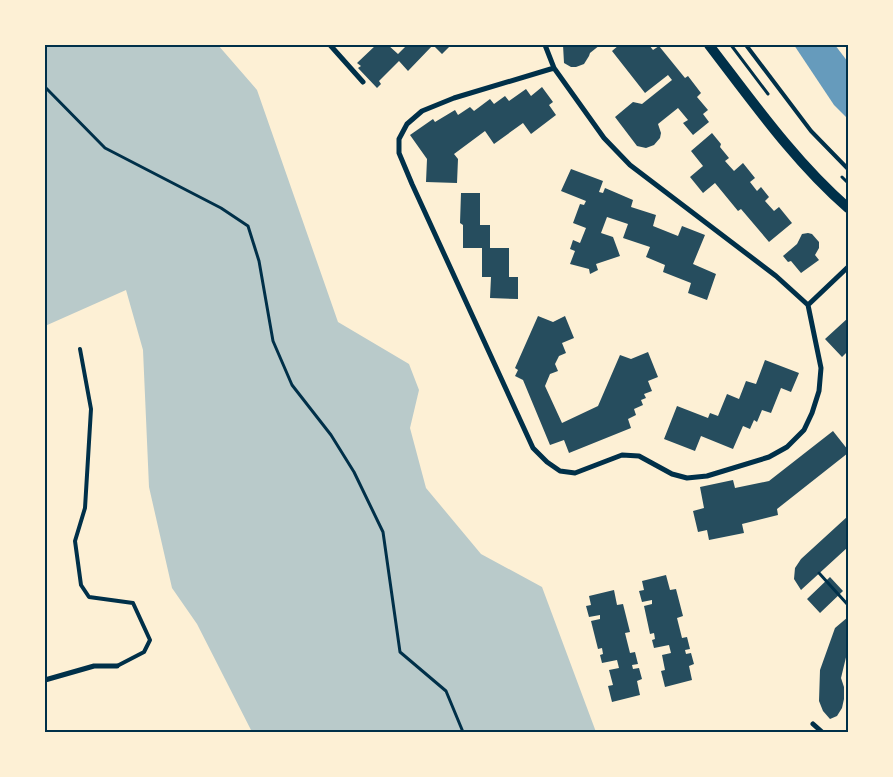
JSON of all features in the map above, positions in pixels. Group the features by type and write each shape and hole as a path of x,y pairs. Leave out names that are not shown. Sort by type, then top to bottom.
{"main road":[{"path":"709,45 799,159 848,208"}],"street":[{"path":"330,45 363,82"},
{"path":"545,45 554,68 604,138 630,165 776,276 808,305 821,368 819,391 804,430 787,447 760,460 707,476 688,478 672,474 639,456 622,455 575,473 560,471 547,462 533,448 399,154 399,139 407,124 422,111 454,98 554,68"},
{"path":"808,305 848,267"},
{"path":"45,680 94,666 117,666"},
{"path":"813,724 822,732"}],"lane":[{"path":"746,45 811,131 848,169"},
{"path":"80,349 91,409 85,508 74,541 81,585 89,597 133,603 150,640 144,652 117,666"}],"path":[{"path":"45,87 105,148 221,208 248,226 259,261 273,341 292,385 331,435 354,472 383,532 400,652 446,690 463,732"},
{"path":"819,573 848,605"}],"shaded area":[{"path":"45,45 218,45 257,90 338,322 409,364 419,390 410,428 426,488 481,554 542,587 596,732 252,732 197,624 172,588 149,487 143,350 126,290 45,326"}],"water":[{"path":"794,45 835,45 848,62 848,119 834,105"}],"building":[{"path":"376,45 388,45 398,54 407,45 433,45 408,71 399,61 379,81 381,84 377,88 358,68 361,66 357,63"},
{"path":"433,45 451,45 442,54"},
{"path":"563,45 600,45 590,53 584,64 571,67 564,63"},
{"path":"619,45 649,45 653,50 659,46 685,78 688,76 701,93 697,97 708,110 703,114 709,122 693,135 683,123 688,120 678,108 658,124 661,133 660,138 654,145 646,148 637,146 615,117 633,102 642,104 672,80 668,75 645,93 612,51"},
{"path":"542,87 553,102 549,105 556,115 531,134 523,123 494,144 485,131 454,154 458,159 457,183 426,182 427,159 410,135 433,119 435,122 455,110 458,115 470,107 474,111 490,99 494,104 505,96 509,101 526,89 531,96"},
{"path":"712,133 729,158 725,161 734,171 743,163 755,178 750,182 757,191 761,187 769,197 765,201 774,211 779,207 792,223 769,242 741,209 738,211 715,183 703,193 690,177 703,166 691,151"},
{"path":"571,169 603,181 599,192 603,193 605,188 633,200 631,207 656,215 653,226 678,236 682,226 705,235 693,264 716,274 707,300 688,293 691,283 663,272 665,265 646,257 650,247 623,238 628,224 607,217 601,233 613,237 620,256 596,264 598,270 590,274 589,269 570,264 575,251 570,249 573,240 580,243 586,228 573,223 580,204 584,205 586,201 561,191"},
{"path":"461,193 480,193 480,225 490,225 490,248 509,248 509,277 518,277 518,299 490,298 491,277 482,277 482,248 463,248 463,225 460,223"},
{"path":"802,234 812,234 819,242 819,248 815,255 819,260 801,273 791,261 788,262 783,256 797,244"},
{"path":"538,316 553,322 565,316 574,338 562,343 566,353 559,356 555,364 558,371 550,374 545,386 562,423 598,406 620,355 631,359 648,352 658,377 648,381 652,391 644,394 646,398 641,400 643,405 634,409 636,415 628,419 631,428 569,453 564,440 550,445 523,380 515,376 518,370 515,368"},
{"path":"848,318 848,351 842,357 825,339"},
{"path":"765,360 799,373 791,392 781,388 771,413 762,410 757,422 754,420 750,429 743,426 733,449 701,436 695,451 664,439 677,406 708,418 710,413 718,416 727,394 739,399 746,381 756,384"},
{"path":"833,431 848,450 848,453 777,509 778,515 742,524 744,533 709,540 707,530 698,532 693,511 704,508 700,487 733,480 735,488 769,481"},
{"path":"848,516 848,547 801,590 794,579 795,568 801,559"},
{"path":"666,575 670,590 676,589 683,616 677,618 682,638 687,637 690,649 685,650 686,654 691,653 694,664 689,666 692,680 665,687 661,671 665,670 662,655 671,653 669,645 654,648 652,640 655,639 654,633 650,634 644,606 652,604 652,600 642,602 639,591 644,590 642,581"},
{"path":"830,577 843,591 820,613 807,599"},
{"path":"614,590 617,605 623,604 630,632 625,633 630,653 635,652 638,664 632,665 633,669 639,668 642,679 637,681 640,695 612,702 608,686 613,685 609,670 619,668 617,660 602,663 600,655 603,654 602,648 598,649 591,621 600,619 600,615 589,617 586,606 591,605 589,596"},
{"path":"848,617 848,649 841,678 844,687 844,699 842,708 837,716 830,719 823,711 819,701 820,670 835,628"}]}
